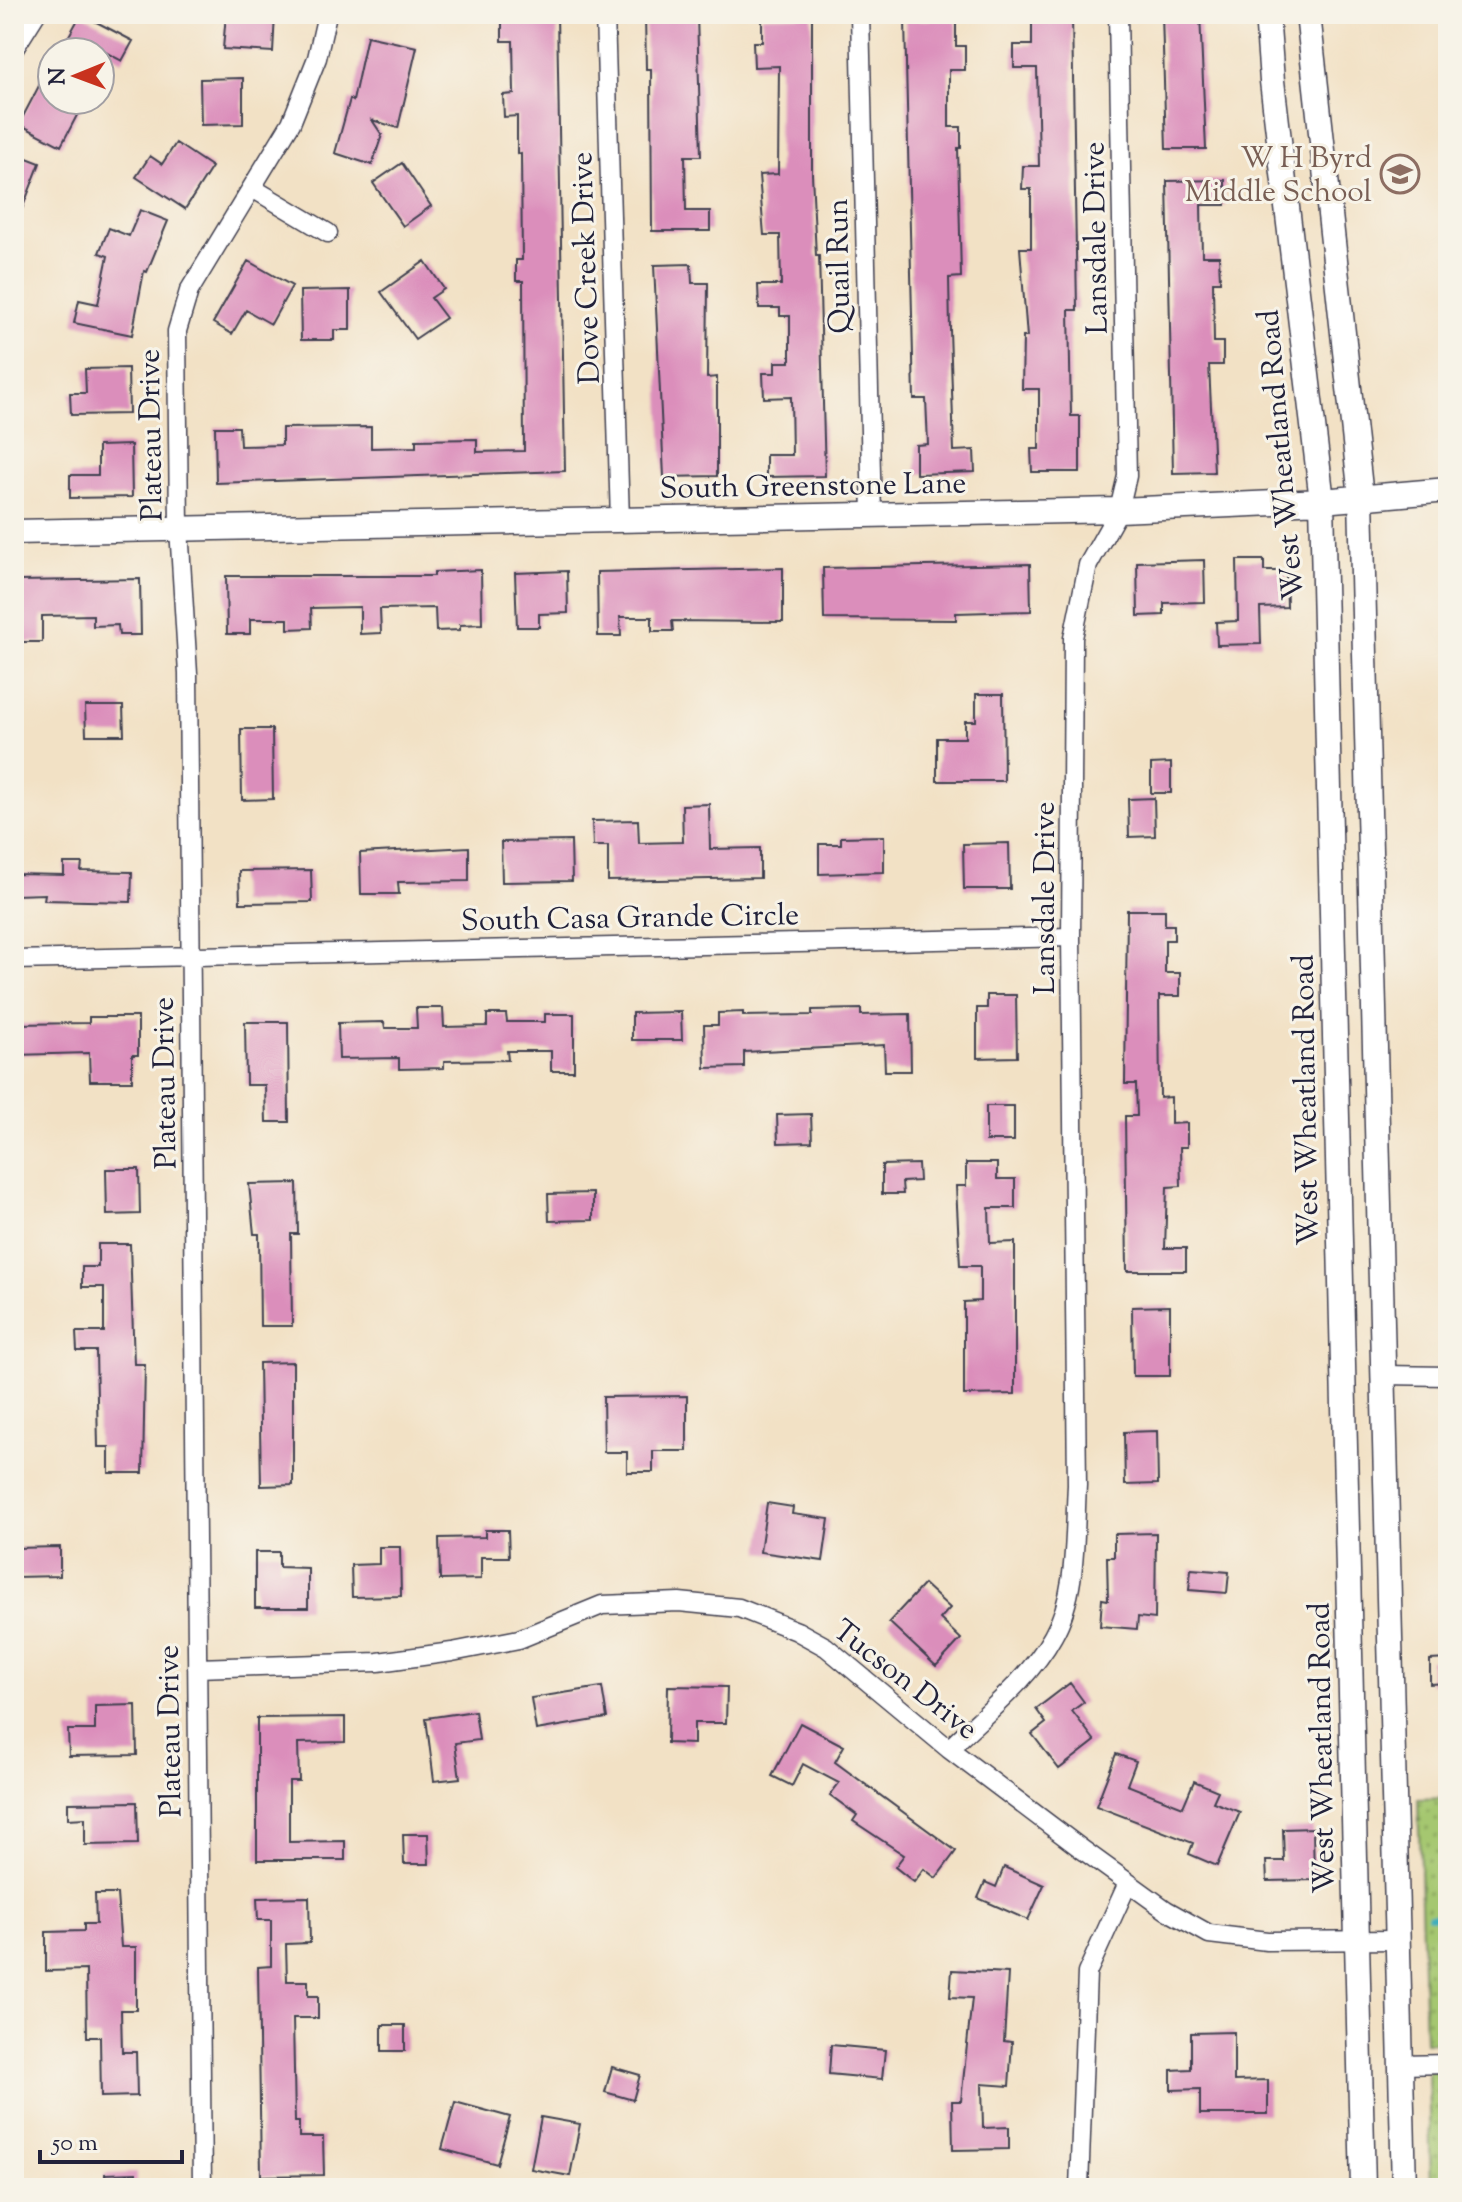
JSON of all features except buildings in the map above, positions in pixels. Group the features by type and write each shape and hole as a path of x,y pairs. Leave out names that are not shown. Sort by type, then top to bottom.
{"main road":[{"name":"West Wheatland Road","path":"1267,14 1272,81 1322,501 1363,2188"},
{"path":"1308,14 1361,497 1404,2188"},
{"path":"1304,339 1345,334"},
{"name":"South Greenstone Lane","path":"14,532 1119,510 1322,501 1448,490"}],"street":[{"path":"14,49 36,14"},
{"name":"Plateau Drive","path":"202,2188 188,674 179,528 177,331 189,291 254,189 291,123 317,58 327,14"},
{"name":"Dove Creek Drive","path":"605,14 620,521"},
{"name":"Quail Run","path":"860,14 872,516"},
{"name":"Lansdale Drive","path":"949,1749 1021,1678 1053,1636 1072,1567 1077,1485 1071,937 1073,638 1088,565 1119,510 1127,476 1118,14"},
{"path":"254,189 328,233"},
{"name":"South Casa Grande Circle","path":"14,960 1071,937"},
{"path":"1383,1375 1448,1376"},
{"name":"Tucson Drive","path":"197,1668 378,1662 452,1652 519,1639 602,1605 679,1602 739,1608 797,1631 826,1647 949,1749 1128,1883 1166,1910 1209,1934 1267,1941 1398,1940"},
{"path":"1079,2188 1087,1973 1128,1883"},
{"path":"1401,2065 1448,2064"}],"green space":[{"path":"1448,1798 1448,2041 1425,2042 1418,1799"},
{"path":"1448,2070 1448,2188 1431,2188 1428,2071"}],"waterway":[{"path":"1430,1916 1448,1916"}],"place":[{"name":"W H Byrd Middle School","path":"1400,174"}]}
